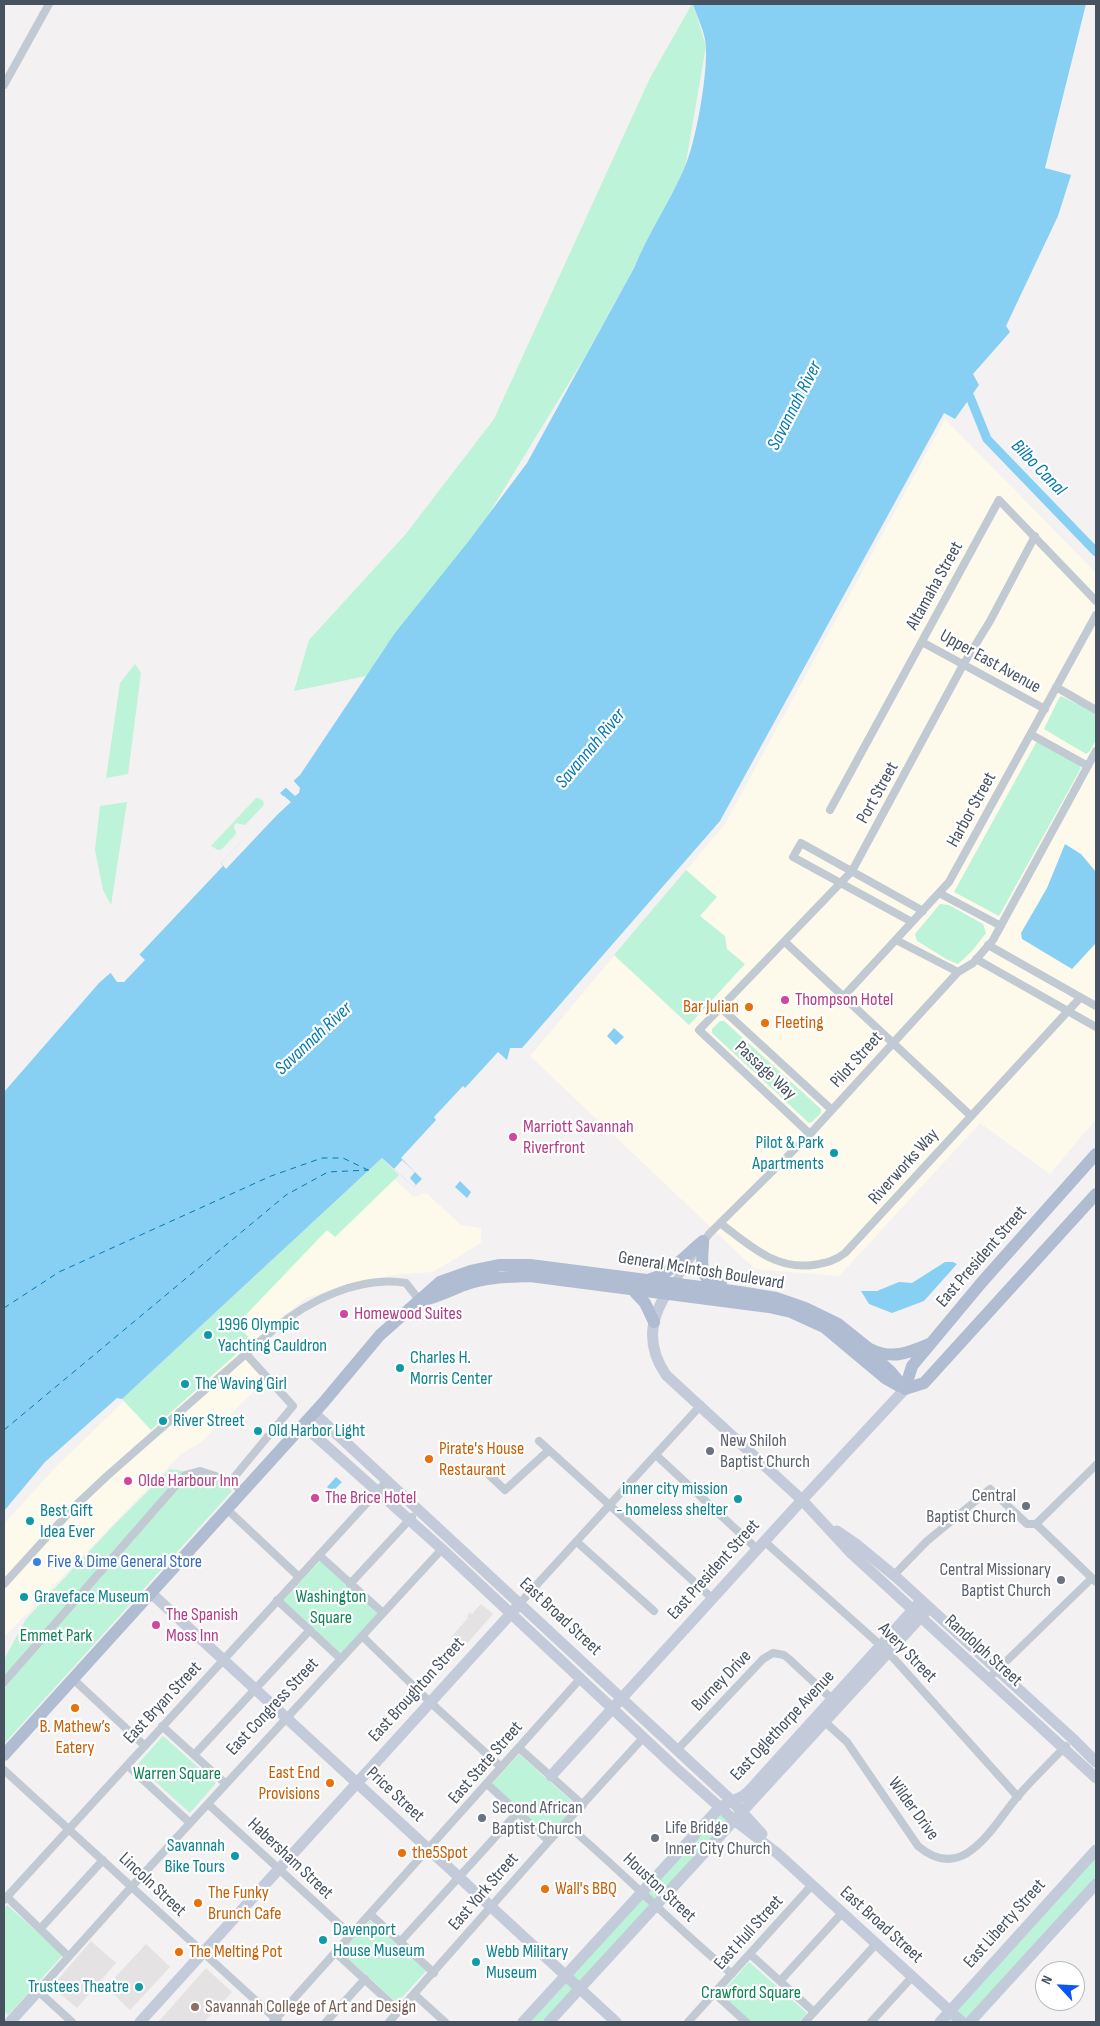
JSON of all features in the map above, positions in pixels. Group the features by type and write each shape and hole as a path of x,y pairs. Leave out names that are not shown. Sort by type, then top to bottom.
{"main road":[{"name":"East President Street","path":"550,1776 905,1389 912,1366 982,1282 1096,1154"},
{"name":"East President Street","path":"905,1389 924,1383 1096,1194"},
{"path":"647,1280 657,1278 666,1272 704,1241"},
{"path":"704,1241 702,1266 707,1279 713,1283 752,1289 776,1298"},
{"name":"General McIntosh Boulevard","path":"4,1755 323,1404 380,1335 440,1282 471,1271 500,1265 530,1265 776,1298 805,1308 838,1324 868,1348 870,1353 891,1372 905,1389"},
{"name":"General McIntosh Boulevard","path":"420,1301 435,1298 465,1285 501,1277 530,1276 769,1307 791,1312 824,1327 885,1378 905,1389"},
{"name":"Randolph Street","path":"674,1283 666,1294 654,1322 652,1334 656,1360 666,1375 701,1405 802,1500 851,1553 1096,1778"},
{"path":"632,1290 645,1303 654,1322"},
{"path":"868,1348 880,1354 896,1356 906,1354 931,1343"},
{"name":"East Broad Street","path":"314,1414 732,1801 738,1815"},
{"name":"East Broad Street","path":"303,1425 442,1549 643,1738 720,1807 738,1815 962,2022"},
{"name":"Randolph Street","path":"828,1526 856,1544 894,1576 1096,1762"},
{"name":"Price Street","path":"151,1593 616,2022"},
{"name":"East Broughton Street","path":"140,2022 520,1603"},
{"name":"East Oglethorpe Avenue","path":"523,2022 720,1807 749,1791 836,1702 925,1605"},
{"name":"East Oglethorpe Avenue","path":"549,2022 824,1721 836,1702"},
{"name":"East Liberty Street","path":"940,2022 1096,1850"},
{"path":"970,2022 1096,1884"},
{"name":"East Congress Street","path":"10,2022 38,1991"}],"street":[{"path":"4,85 48,4"},
{"name":"Altamaha Street","path":"830,810 999,500 1096,601"},
{"name":"Port Street","path":"699,1030 852,871 1035,536"},
{"name":"Harbor Street","path":"843,997 949,882 1032,735 1044,709 1096,615"},
{"name":"Upper East Avenue","path":"922,642 1044,709"},
{"name":"Upper East Avenue","path":"1056,687 1096,710"},
{"path":"1032,735 1088,766"},
{"name":"Pilot Street","path":"674,1283 704,1241 720,1223 810,1134 958,972 976,959 988,945 1001,926 1096,752"},
{"path":"912,922 793,857 801,843 923,911"},
{"path":"939,893 1001,926"},
{"path":"896,940 958,972"},
{"path":"785,942 971,1116"},
{"path":"988,945 1096,1006"},
{"path":"976,959 1096,1027"},
{"name":"Riverworks Way","path":"720,1223 772,1260 783,1264 802,1266 836,1260 845,1253 1080,998"},
{"name":"Passage Way","path":"721,1008 832,1110"},
{"name":"Passage Way","path":"699,1030 810,1134"},
{"path":"4,1584 73,1508 107,1476 295,1312 319,1299 342,1290 378,1283 402,1283 409,1286 420,1301"},
{"path":"231,1481 293,1406 246,1354"},
{"name":"East Broughton Street","path":"520,1603 701,1405"},
{"path":"539,1441 611,1504 712,1598"},
{"path":"485,1472 505,1490 549,1450"},
{"name":"Avery Street","path":"656,1455 884,1649 1018,1797"},
{"path":"1036,1524 1096,1465"},
{"path":"4,1682 185,1475 200,1470 231,1481 242,1492"},
{"name":"East Bryan Street","path":"5,1899 386,1482"},
{"path":"894,1576 927,1542 990,1489 1027,1524 1036,1524 1094,1580 988,1679"},
{"path":"226,1510 298,1577"},
{"path":"350,1584 418,1511"},
{"path":"577,1542 654,1612"},
{"name":"East Congress Street","path":"38,1991 131,1887 442,1549"},
{"path":"319,1555 383,1614"},
{"path":"277,1600 341,1659"},
{"path":"194,1755 310,1630"},
{"path":"362,1636 501,1768"},
{"name":"Burney Drive","path":"677,1750 763,1659 774,1653 784,1655 836,1702"},
{"path":"73,1679 145,1746"},
{"name":"East State Street","path":"276,2021 580,1679"},
{"name":"Wilder Drive","path":"824,1721 847,1742 918,1846 926,1854 938,1859 950,1860 960,1858 968,1853 1000,1822 1018,1797 1073,1739"},
{"path":"162,1726 226,1784"},
{"name":"East York Street","path":"389,2022 643,1738"},
{"path":"519,1748 583,1805"},
{"path":"127,1765 190,1823"},
{"name":"Lincoln Street","path":"4,1770 276,2021"},
{"path":"486,1784 549,1841"},
{"name":"Habersham Street","path":"208,1804 352,1935"},
{"path":"400,1942 518,1812"},
{"name":"Houston Street","path":"566,1824 642,1891 695,1943 732,1974"},
{"path":"40,1930 103,1860"},
{"name":"East Hull Street","path":"688,2022 812,1885"},
{"path":"5,1899 68,1956"},
{"path":"780,1981 842,1913"},
{"path":"370,1914 434,1973"},
{"path":"805,2022 876,1944"},
{"path":"336,1953 399,2011"},
{"path":"750,1954 814,2012"},
{"path":"871,2022 912,1977"},
{"path":"326,2022 365,1980"},
{"path":"38,1991 72,2022"},
{"path":"714,1993 746,2022"},
{"path":"414,1994 445,2022"}],"shaded area":[{"path":"945,419 1096,573 1096,1119 1050,1174 980,1123 839,1276 755,1269 530,1056 725,824"},
{"name":"River Street","path":"383,1168 413,1197 426,1193 461,1225 481,1228 481,1243 433,1272 400,1274 354,1282 306,1298 240,1351 268,1378 201,1442 180,1455 4,1637 4,1524 56,1467 124,1401 138,1399"},
{"path":"481,1604 493,1614 463,1648 451,1637 468,1618 467,1616 470,1612 472,1614"},
{"path":"91,1941 116,1963 77,2008 55,1990 53,1985"},
{"name":"Savannah College of Art and Design","path":"146,1944 170,1967 130,2010 106,1987"},
{"name":"Savannah College of Art and Design","path":"206,1968 232,1992 204,2022 158,2022"}],"green space":[{"path":"692,4 706,46 685,168 630,275 583,360 488,515 376,674 294,691 309,640 405,535 494,419 650,78"},
{"path":"135,664 141,673 128,774 106,778 120,683"},
{"path":"1061,696 1096,713 1096,740 1086,754 1044,729"},
{"path":"1037,741 1077,763 1081,768 999,916 954,892"},
{"path":"256,798 263,801 264,805 245,825 236,823 234,826 236,834 222,849 218,850 211,846"},
{"path":"127,802 111,905 103,890 95,850 100,806"},
{"path":"686,870 717,897 700,916 725,936 727,949 745,964 689,1025 614,955"},
{"path":"940,904 949,905 983,924 986,933 972,951 958,964 917,941 915,934"},
{"path":"720,1021 724,1021 821,1109 821,1113 812,1122 809,1123 712,1033 712,1029"},
{"path":"382,1158 399,1175 335,1237 327,1230 236,1325 252,1340 151,1430 122,1399"},
{"name":"Emmet Park","path":"170,1469 212,1477 232,1491 4,1744 5,1658 26,1619 112,1527"},
{"name":"Washington Square","path":"320,1561 378,1614 342,1654 283,1601"},
{"name":"Warren Square","path":"163,1736 216,1783 190,1813 137,1765"},
{"path":"519,1754 577,1806 549,1837 492,1784"},
{"path":"714,1808 735,1826 555,2022 521,2022"},
{"path":"1096,1856 1096,1877 964,2022 947,2022"},
{"path":"7,1905 63,1955 8,2015 4,2011 4,1909"},
{"path":"370,1920 426,1971 397,2003 341,1952"},
{"name":"Crawford Square","path":"749,1962 807,2013 799,2022 751,2022 720,1995"}],"water":[{"name":"Savannah River","path":"693,4 1086,4 1045,168 1071,175 1058,216 1006,326 1010,332 973,374 979,385 955,419 944,413 720,821 522,1048 510,1048 507,1060 498,1052 465,1088 463,1086 434,1117 436,1120 401,1158 422,1179 414,1187 382,1158 122,1399 117,1398 45,1462 4,1511 4,1092 99,983 124,961 137,953 139,955 223,866 221,863 284,797 280,793 300,775 395,633 468,542 527,463 634,268 684,169 693,143 700,110 706,61 705,37"},
{"path":"1065,844 1081,854 1096,872 1096,943 1072,969 1022,939 1021,933 1047,888"},
{"path":"614,1028 624,1037 616,1045 607,1036"},
{"path":"460,1181 471,1192 467,1198 455,1187"},
{"path":"945,1262 957,1264 924,1301 892,1313 869,1304 861,1291 877,1291 899,1282 912,1283"},
{"path":"336,1477 342,1482 332,1492 327,1487"}],"pier":[{"path":"292,779 300,788 299,793 295,796 284,786"},
{"path":"284,796 291,802 226,869 221,863"},
{"path":"136,951 145,960 124,982 117,982 110,972 123,959"},
{"path":"402,1160 415,1172 410,1178 416,1185 414,1187 394,1169"}],"waterway":[{"name":"Bilbo Canal","path":"970,397 987,439 1096,552"}],"ferry route":[{"path":"4,1308 59,1272 271,1176 322,1158 343,1158 368,1170"},
{"path":"4,1430 286,1195 328,1172 369,1170"}],"place":[{"name":"Thompson Hotel","path":"785,1000"},
{"name":"Bar Julian","path":"749,1007"},
{"name":"Fleeting","path":"765,1023"},
{"name":"Marriott Savannah Riverfront","path":"513,1137"},
{"name":"Pilot & Park Apartments","path":"834,1153"},
{"name":"Homewood Suites","path":"344,1314"},
{"name":"1996 Olympic Yachting Cauldron","path":"208,1335"},
{"name":"Charles H. Morris Center","path":"400,1368"},
{"name":"The Waving Girl","path":"185,1384"},
{"name":"River Street","path":"163,1421"},
{"name":"Old Harbor Light","path":"258,1431"},
{"name":"New Shiloh Baptist Church","path":"710,1451"},
{"name":"Pirate's House Restaurant","path":"429,1459"},
{"name":"Olde Harbour Inn","path":"128,1481"},
{"name":"The Brice Hotel","path":"315,1498"},
{"name":"inner city mission - homeless shelter","path":"738,1499"},
{"name":"Central Baptist Church","path":"1026,1506"},
{"name":"Best Gift Idea Ever","path":"30,1521"},
{"name":"Five & Dime General Store","path":"37,1562"},
{"name":"Central Missionary Baptist Church","path":"1061,1580"},
{"name":"Graveface Museum","path":"24,1597"},
{"name":"The Spanish Moss Inn","path":"156,1625"},
{"name":"B. Mathew’s Eatery","path":"75,1708"},
{"name":"East End Provisions","path":"330,1783"},
{"name":"Second African Baptist Church","path":"482,1818"},
{"name":"Life Bridge Inner City Church","path":"655,1838"},
{"name":"the5Spot","path":"402,1853"},
{"name":"Savannah Bike Tours","path":"235,1856"},
{"name":"Wall's BBQ","path":"545,1889"},
{"name":"The Funky Brunch Cafe","path":"198,1903"},
{"name":"Davenport House Museum","path":"323,1940"},
{"name":"The Melting Pot","path":"179,1952"},
{"name":"Webb Military Museum","path":"476,1962"},
{"name":"Trustees Theatre","path":"139,1987"},
{"name":"Savannah College of Art and Design","path":"195,2007"}]}
